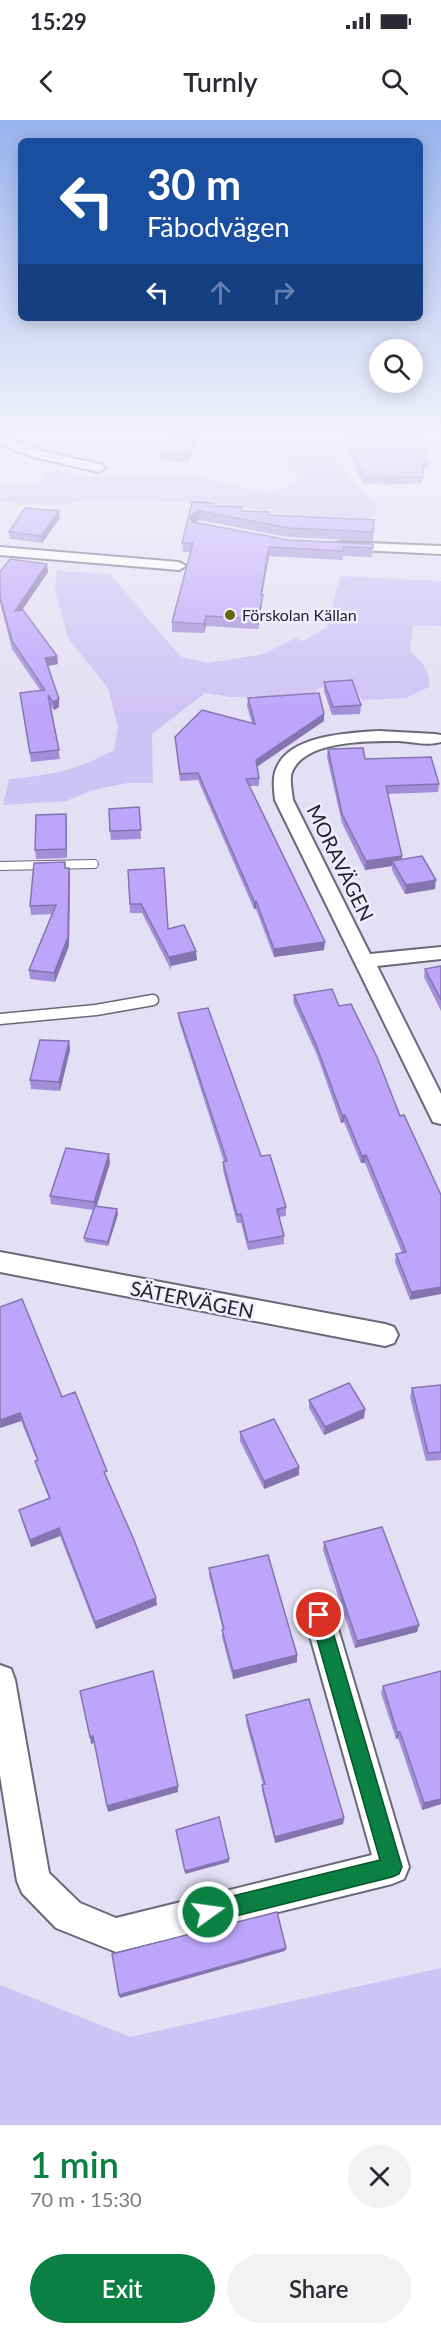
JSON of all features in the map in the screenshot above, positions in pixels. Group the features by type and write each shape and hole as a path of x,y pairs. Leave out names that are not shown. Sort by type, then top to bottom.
{"street":[{"path":"332,546 441,550"},
{"path":"0,551 179,566"},
{"name":"MORAVÄGEN","path":"435,739 391,735 344,739 310,748 287,764 282,780 284,800 441,1116"},
{"path":"363,961 441,953"},
{"name":"SÄTERVÄGEN","path":"0,1262 385,1335"},
{"path":"0,1680 34,1881 68,1916 116,1935 392,1867 319,1615"}],"lane":[{"path":"0,866 94,864"},
{"path":"0,1019 96,1010 153,1000"}],"shaded area":[{"path":"57,571 110,574 181,657 208,663 263,654 295,638 303,641 327,627 340,576 441,581 441,626 413,625 410,651 427,671 429,687 406,698 362,700 354,687 319,688 311,696 231,697 205,693 152,734 153,783 127,783 93,790 66,801 3,805 9,779 63,771 114,750 118,727 108,688 68,638 55,590"},
{"path":"441,1968 441,2125 0,2125 0,1985 130,2037"}],"building":[{"path":"13,527 48,527 41,536 9,532"},
{"path":"186,527 217,527 288,540 373,544 373,548 344,547 343,551 269,547 258,619 206,616 204,624 172,622 193,543 182,543"},
{"path":"281,527 373,527 373,532"},
{"path":"10,559 47,564 15,611 23,610 57,656 45,658 59,699 53,702 48,695 59,750 30,753 20,693 45,690 12,641 0,598 0,572"},
{"path":"352,680 361,705 333,707 324,682"},
{"path":"319,693 324,714 256,760 259,778 246,779 325,942 274,949 256,901 254,901 198,773 180,774 175,737 202,710 255,724 248,698"},
{"path":"363,748 365,759 431,757 439,784 386,786 402,856 366,861 342,814 328,749"},
{"path":"139,807 141,830 110,831 109,809"},
{"path":"66,814 66,849 35,850 36,815"},
{"path":"422,856 436,880 406,885 392,861"},
{"path":"65,862 65,868 69,868 68,937 54,973 29,970 56,905 30,906 34,863"},
{"path":"164,868 168,929 184,925 196,951 170,957 171,961 141,904 130,904 128,870"},
{"path":"441,966 441,1000 425,969"},
{"path":"332,989 339,1006 351,1004 377,1057 400,1116 404,1115 441,1195 441,1287 411,1292 396,1254 406,1252 366,1155 362,1156 345,1115 342,1115 317,1047 294,995"},
{"path":"208,1008 261,1156 270,1155 286,1207 277,1209 284,1236 248,1242 241,1214 237,1215 223,1162 227,1161 178,1013"},
{"path":"40,1040 69,1041 59,1082 30,1080"},
{"path":"66,1148 109,1154 94,1202 50,1196"},
{"path":"95,1206 117,1209 108,1242 84,1238"},
{"path":"22,1299 62,1397 75,1392 107,1471 104,1472 156,1598 95,1622 59,1528 30,1540 19,1510 50,1498 35,1461 38,1460 20,1413 0,1420 0,1307"},
{"path":"349,1383 365,1409 325,1427 309,1400"},
{"path":"441,1385 441,1452 428,1453 412,1388"},
{"path":"274,1419 299,1467 264,1481 240,1432"},
{"path":"382,1527 419,1625 357,1641 324,1542"},
{"path":"268,1555 297,1655 233,1671 209,1568"},
{"path":"153,1671 178,1786 107,1806 93,1736 90,1737 80,1691"},
{"path":"441,1671 441,1799 424,1803 400,1732 397,1732 383,1686"},
{"path":"309,1699 344,1818 275,1837 262,1785 265,1784 246,1715"},
{"path":"219,1817 229,1859 185,1871 176,1830"},
{"path":"277,1912 286,1948 119,1995 112,1954"}],"place":[{"name":"Förskolan Källan","path":"230,615"}],"route":[{"path":"208,1912 392,1867 319,1615"}]}
